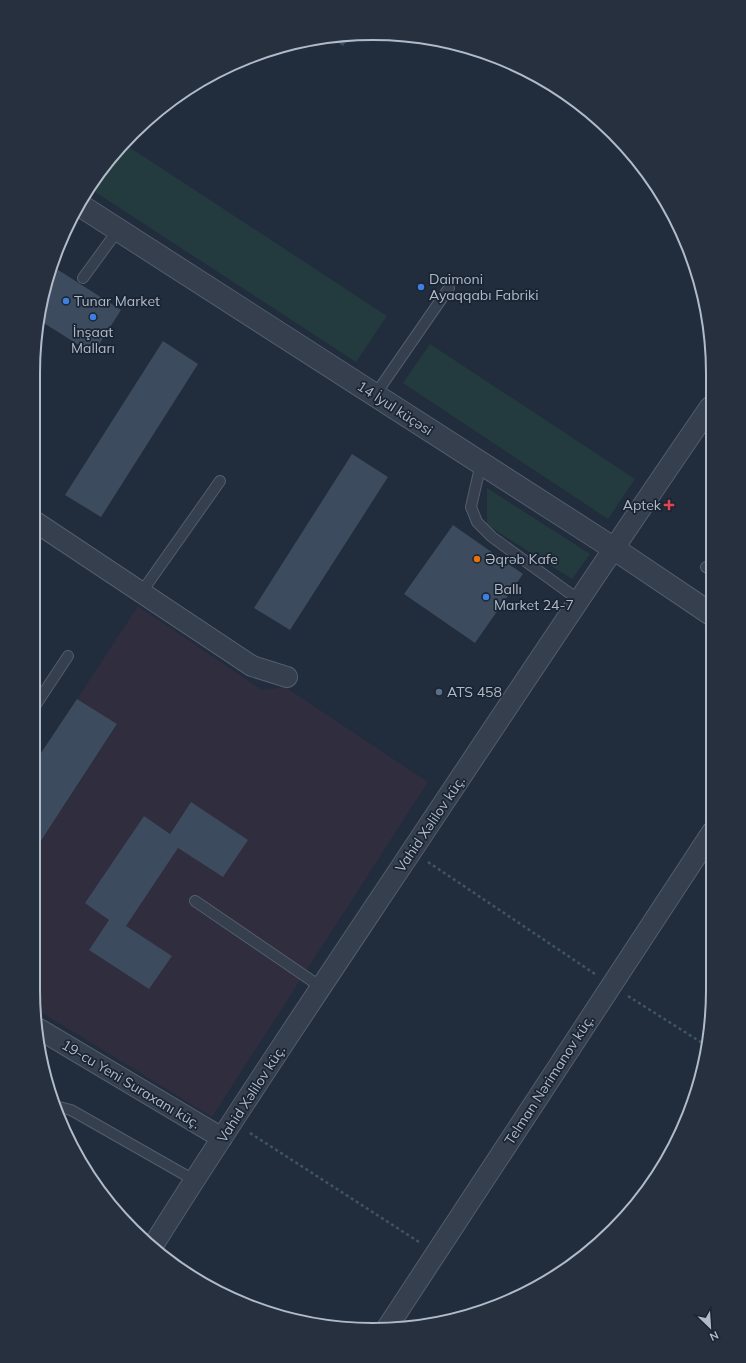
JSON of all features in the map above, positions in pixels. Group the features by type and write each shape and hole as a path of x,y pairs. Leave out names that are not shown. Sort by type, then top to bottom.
{"street":[{"name":"14 İyul küçəsi","path":"84,208 613,548 706,611"},
{"name":"Vahid Xəlilov küç.","path":"155,1242 194,1180 321,987 613,548 706,413"},
{"path":"40,525 252,666 287,677"},
{"name":"Telman Nərimanov küç.","path":"391,1322 706,841"},
{"name":"19-cu Yeni Suraxanı küç.","path":"43,1031 222,1138"}],"lane":[{"path":"83,278 118,230"},
{"path":"375,395 449,288"},
{"path":"481,463 471,507 477,522 492,537 579,600"},
{"path":"141,593 220,481"},
{"path":"40,698 68,656"},
{"path":"195,902 321,987"},
{"path":"62,1108 71,1110 194,1180"}],"path":[{"path":"412,851 612,985 702,1043"},
{"path":"233,1122 436,1253"}],"shaded area":[{"path":"138,606 262,690 285,687 428,782 212,1117 41,1012 40,842 117,725 77,699"}],"green space":[{"path":"129,147 387,316 356,362 94,191 123,153"},
{"path":"430,344 635,479 608,519 403,383"},
{"path":"487,488 590,554 572,579 487,525"}],"building":[{"path":"346,41 343,46 337,42"},
{"path":"57,269 121,310 93,354 44,323 51,287"},
{"path":"163,341 198,364 101,517 65,495"},
{"path":"352,454 388,477 290,630 254,608"},
{"path":"453,525 523,574 475,643 404,594"},
{"path":"77,699 117,724 40,842 40,754"},
{"path":"191,802 248,840 223,877 178,848 126,926 172,956 149,989 89,950 109,920 85,903 144,816 170,834"}],"place":[{"name":"Daimoni Ayaqqabı Fabriki","path":"421,287"},
{"name":"Tunar Market","path":"66,301"},
{"name":"İnşaat Malları","path":"93,317"},
{"name":"Aptek","path":"669,505"},
{"name":"Əqrəb Kafe","path":"477,559"},
{"name":"Ballı Market 24-7","path":"486,597"},
{"name":"ATS 458","path":"439,692"}]}
